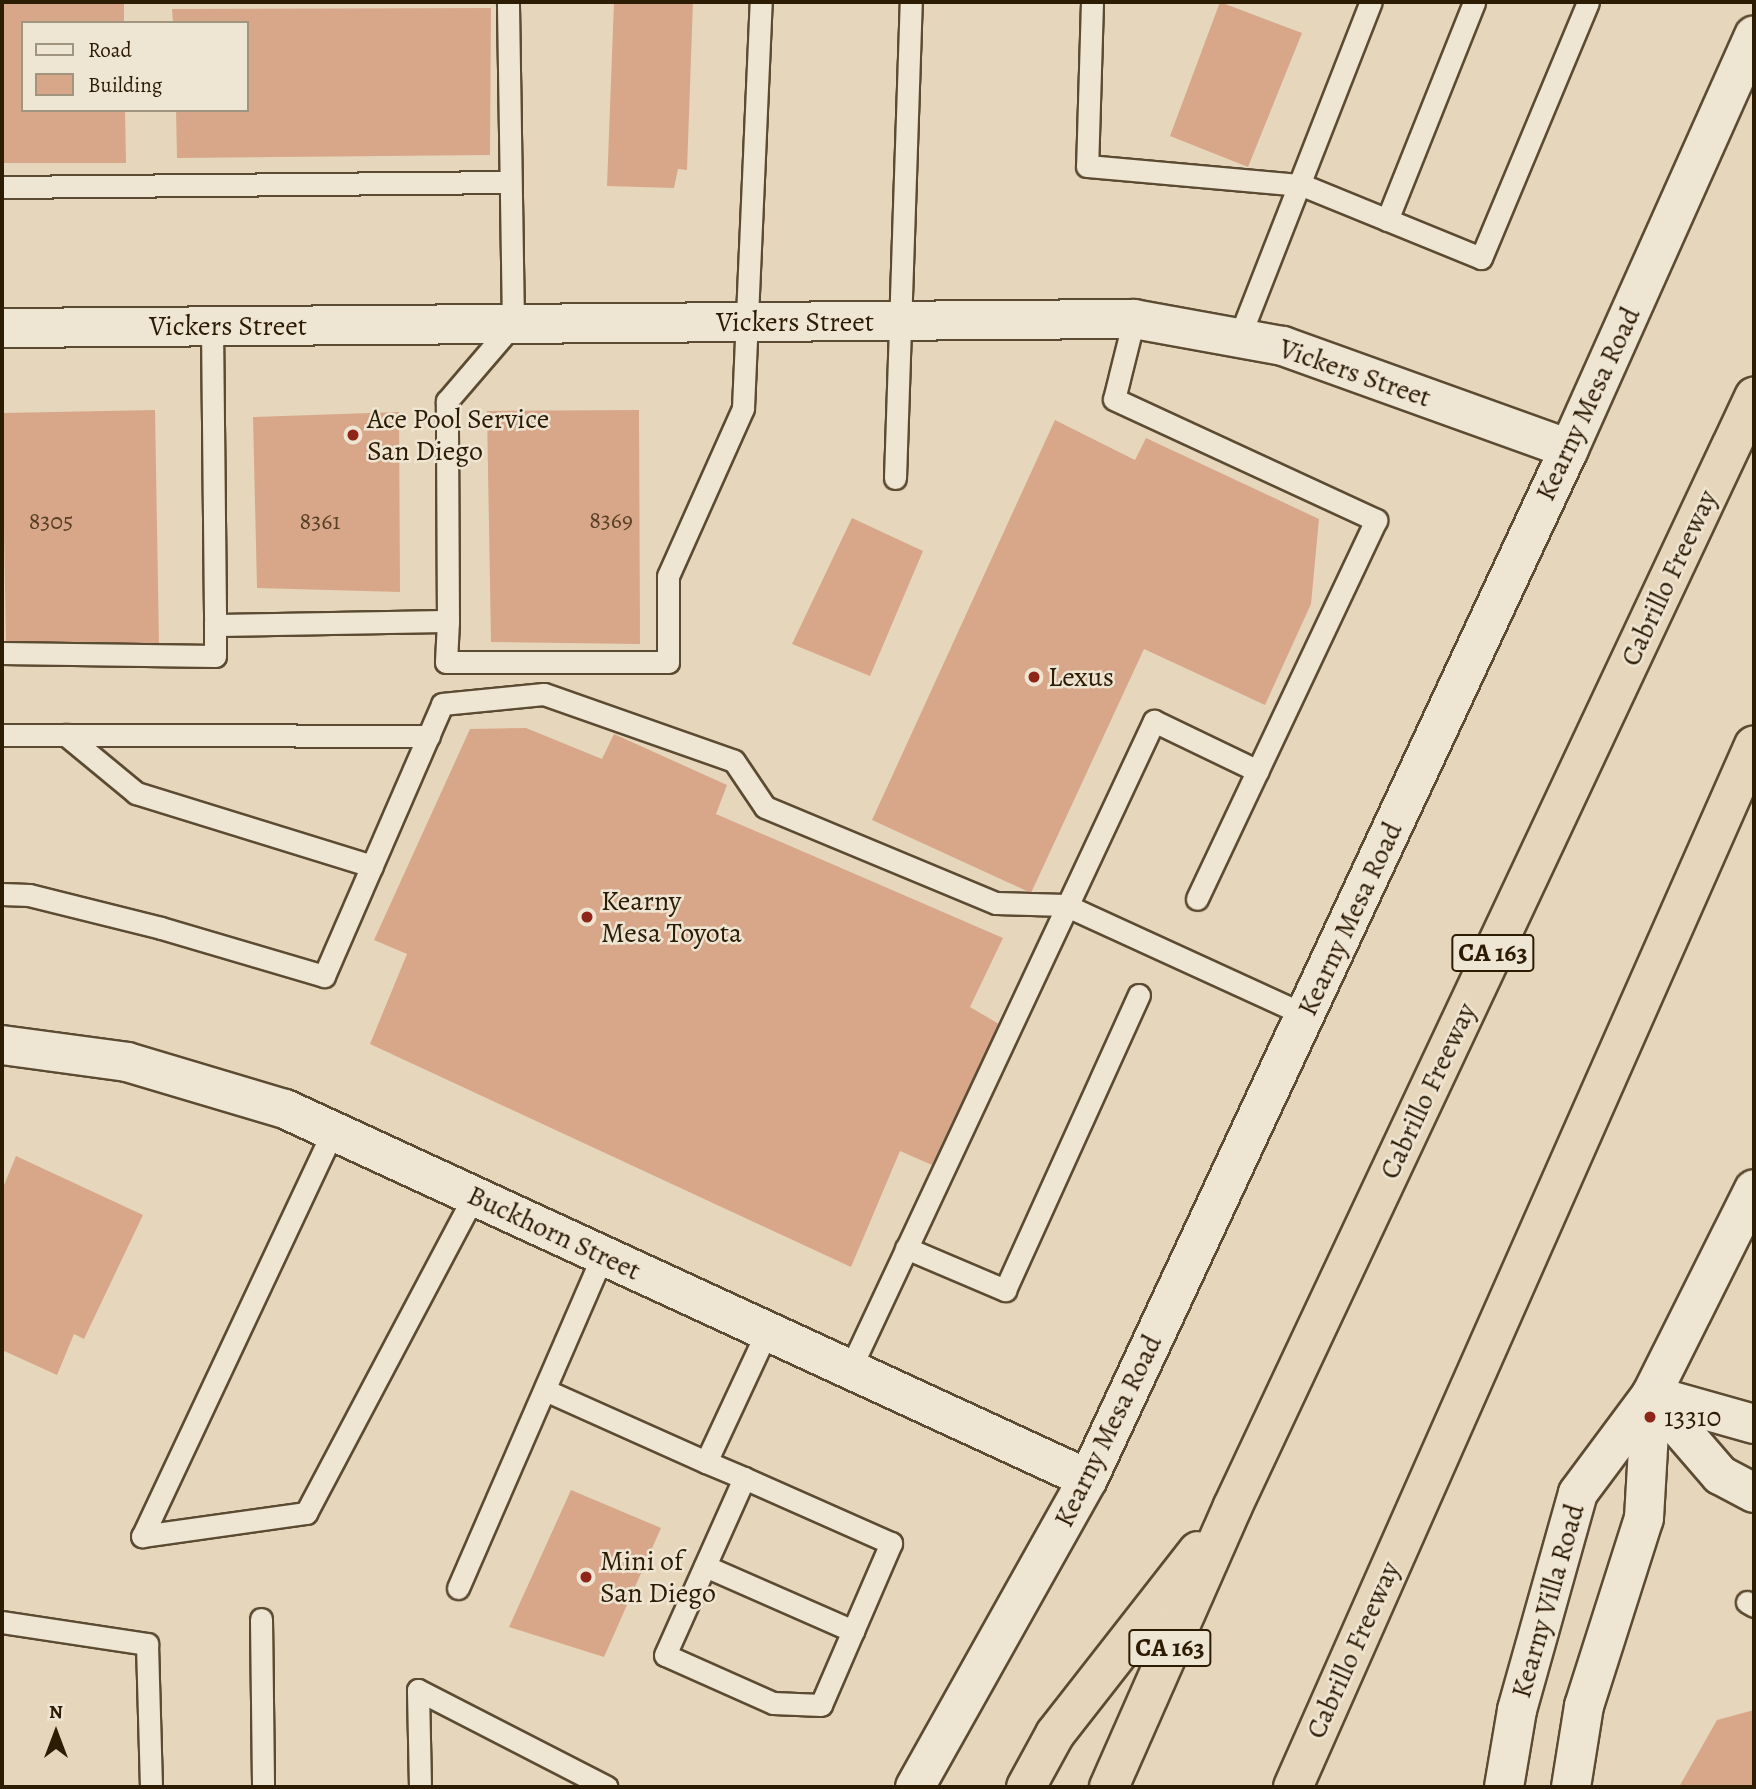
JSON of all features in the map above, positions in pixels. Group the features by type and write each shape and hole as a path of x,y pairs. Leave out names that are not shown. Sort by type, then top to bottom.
{"highway":[{"name":"Cabrillo Freeway","path":"1109,1787 1232,1508 1754,397"},
{"name":"Cabrillo Freeway","path":"1293,1787 1754,744"},
{"path":"1026,1787 1055,1734 1232,1508"}],"street":[{"name":"Kearny Mesa Road","path":"915,1787 1088,1479 1569,449 1754,35"},
{"name":"Vickers Street","path":"2,328 1134,319 1283,346 1569,449"},
{"name":"Buckhorn Street","path":"2,1045 127,1062 285,1109 1088,1479"},
{"name":"Kearny Villa Road","path":"1504,1787 1517,1710 1578,1493 1651,1395 1754,1189"},
{"name":"Kearny Villa Road","path":"1571,1787 1584,1706 1644,1518 1651,1395"},
{"path":"1651,1395 1754,1424"},
{"path":"1651,1395 1720,1475 1754,1493"}],"lane":[{"path":"508,2 513,324 447,401 446,662 668,662 668,576 743,408 749,322 761,2"},
{"path":"895,478 898,321 911,2"},
{"path":"1092,2 1087,166 1302,185 1481,258 1588,2"},
{"path":"1239,338 1302,185 1371,2"},
{"path":"1387,220 1474,2"},
{"path":"2,187 510,182"},
{"path":"1134,319 1114,399 1376,520 1197,899"},
{"path":"2,653 215,656 212,327"},
{"path":"215,625 448,621"},
{"path":"2,894 29,895 161,928 324,976 442,704 544,694 734,761 765,807 996,904 1065,905 1305,1015"},
{"path":"850,1369 1065,905 1154,722 1258,771"},
{"path":"2,735 429,736"},
{"path":"66,735 136,793 372,866"},
{"path":"906,1248 1005,1290 1139,995"},
{"path":"333,1131 142,1536 306,1513 474,1196"},
{"path":"458,1588 603,1255"},
{"path":"706,1462 767,1331"},
{"path":"545,1390 891,1543 821,1705 773,1703 665,1655 744,1478"},
{"path":"705,1566 853,1631"},
{"path":"261,1619 263,1787"},
{"path":"2,1622 147,1644 150,1787"},
{"path":"420,1787 418,1690 607,1787"}],"building":[{"path":"2,2 124,2 124,21 21,21 21,112 125,112 126,163 2,163"},
{"path":"614,2 693,2 687,170 678,169 674,188 607,186"},
{"path":"1220,2 1302,33 1248,167 1170,136"},
{"path":"491,8 490,155 177,158 176,112 248,112 248,21 173,21 172,9"},
{"path":"155,410 159,644 6,646 2,413"},
{"path":"639,410 640,644 491,642 487,411"},
{"path":"399,412 400,592 257,588 253,417"},
{"name":"Lexus","path":"1055,420 1135,460 1146,438 1319,519 1311,604 1265,705 1144,649 1031,893 872,820"},
{"path":"852,518 923,551 870,676 792,644"},
{"path":"526,728 602,759 614,734 727,785 716,814 1003,938 970,1007 999,1024 932,1165 900,1151 851,1267 370,1044 407,954 374,940 470,729"},
{"path":"16,1156 143,1215 84,1339 74,1334 57,1375 2,1350 2,1190"},
{"name":"Mini of San Diego","path":"571,1490 661,1528 604,1657 509,1627"},
{"path":"1754,1710 1754,1787 1679,1787 1717,1720"}],"place":[{"name":"Ace Pool Service San Diego","path":"353,435"},
{"name":"Lexus","path":"1034,677"},
{"name":"Kearny Mesa Toyota","path":"587,917"},
{"name":"13310","path":"1650,1417"},
{"name":"Mini of San Diego","path":"586,1577"}]}
